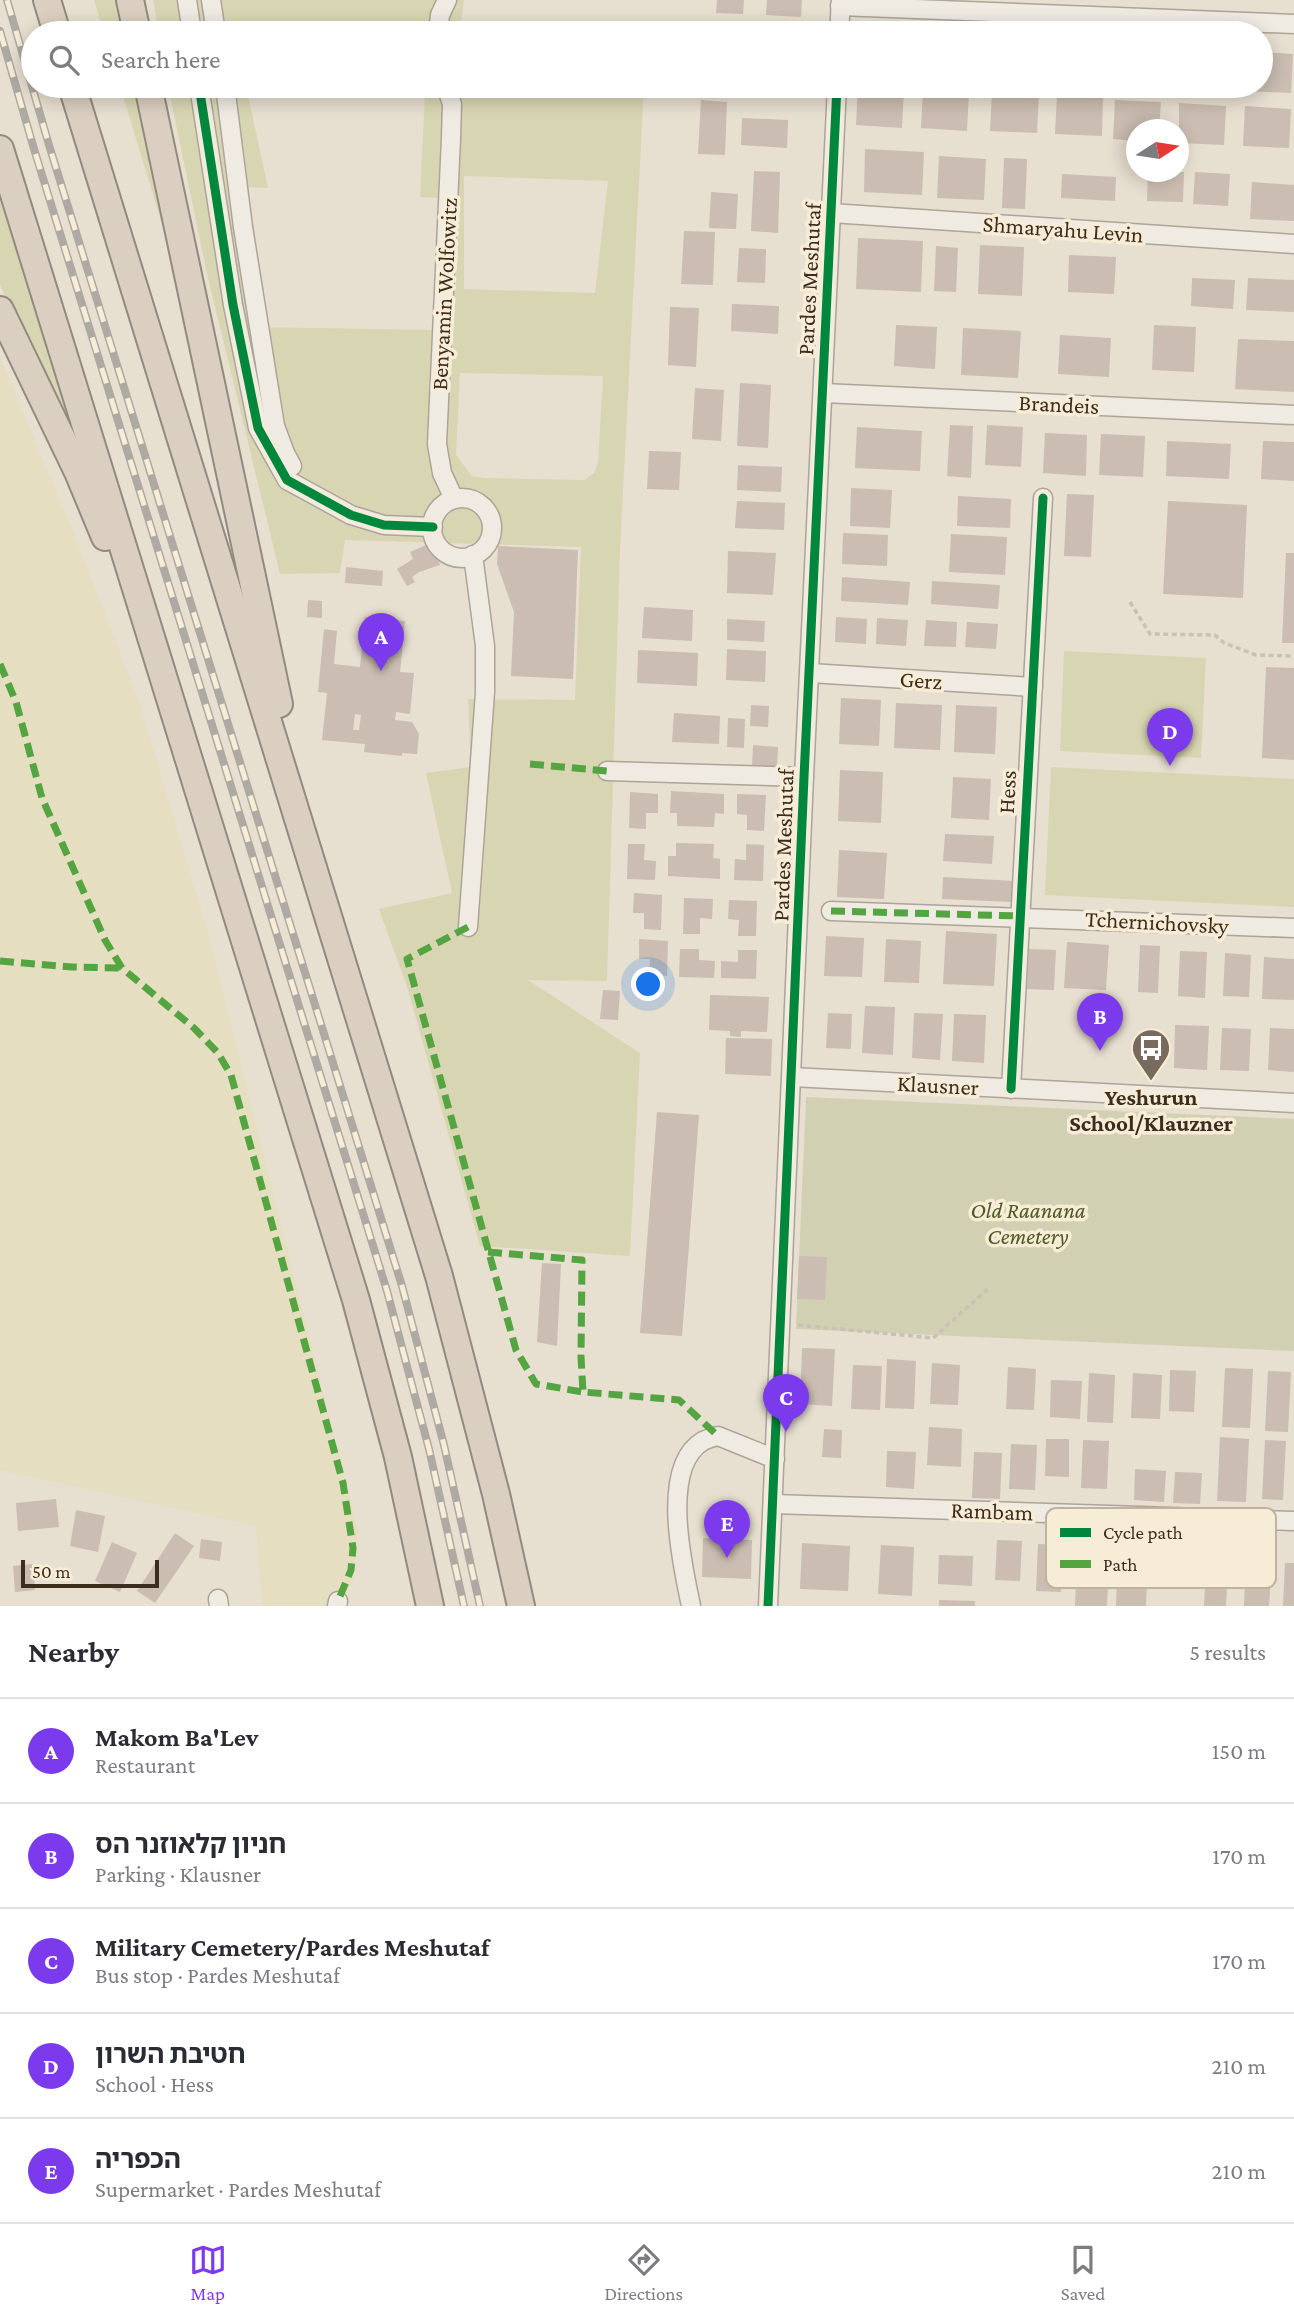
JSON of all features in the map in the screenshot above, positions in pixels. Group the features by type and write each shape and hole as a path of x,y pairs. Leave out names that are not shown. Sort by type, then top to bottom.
{"highway":[{"path":"47,0 53,21"},
{"path":"130,0 134,21"},
{"path":"76,98 439,1276 496,1494 521,1604"},
{"path":"151,98 314,867"},
{"path":"0,149 359,1312 398,1457 429,1606"},
{"path":"0,310 104,535 270,1020"}],"street":[{"path":"187,0 190,21"},
{"path":"211,0 214,21"},
{"path":"439,21 447,0"},
{"path":"840,21 841,3 1229,21"},
{"path":"1273,23 1294,24"},
{"path":"202,98 233,305 258,428 287,480 351,515 384,525 433,527"},
{"path":"227,98 243,227 275,426 285,453 302,482 319,498"},
{"name":"Benyamin Wolfowitz","path":"450,98 451,138 437,444 442,473 454,499"},
{"name":"Pardes Meshutaf","path":"766,1602 774,1504 804,777 836,98"},
{"name":"Shmaryahu Levin","path":"831,213 1294,244"},
{"name":"Brandeis","path":"823,393 1294,415"},
{"name":"Hess","path":"1011,1089 1043,498"},
{"path":"454,499 474,500 488,512 491,521 489,540 484,549 473,555 454,556 437,544 433,527 435,515 441,507 454,499"},
{"path":"468,927 485,692 485,646 473,555"},
{"name":"Gerz","path":"810,673 1032,687"},
{"path":"607,771 804,777"},
{"name":"Tchernichovsky","path":"831,911 1294,928"},
{"name":"Klausner","path":"792,1077 1294,1103"},
{"path":"691,1606 681,1559 676,1507 680,1478 690,1454 701,1442 718,1436 775,1459"},
{"name":"Rambam","path":"774,1504 1046,1513"},
{"name":"Rambam","path":"1276,1520 1294,1521"}],"path":[{"path":"1130,602 1150,634 1215,635 1224,643 1256,655 1294,656"},
{"path":"782,1324 933,1338 990,1287"}],"shaded area":[{"path":"94,0 117,0 122,21 100,21"},
{"path":"153,0 464,0 461,21 157,21"},
{"path":"124,98 140,98 186,303"},
{"path":"170,98 249,98 268,188 234,186 253,327 433,330 438,198 420,197 425,98 643,98 620,549 607,981 528,980 640,1053 630,1256 480,1246 407,987 379,909 452,893 426,773 471,767 468,699 575,700 581,547 345,540 340,573 280,574 207,274","holes":["464,176 608,181 595,293 464,289","460,373 603,376 598,462 594,473 584,480 472,476 456,455"]},
{"path":"0,191 88,467 0,285"},
{"path":"0,357 78,544 140,704 211,943 358,1532 352,1584 335,1606 262,1606 256,1526 0,1470"},
{"path":"1064,651 1206,658 1201,758 1060,751"},
{"path":"1051,767 1294,779 1294,907 1045,895"}],"green space":[{"name":"Old Raanana Cemetery","path":"806,1097 1294,1119 1294,1351 796,1329"}],"building":[{"path":"717,0 744,0 743,14 716,13"},
{"path":"767,0 802,0 801,17 766,15"},
{"path":"1273,53 1293,54 1291,93 1273,92"},
{"path":"857,98 904,98 902,128 856,125"},
{"path":"923,98 969,98 967,131 921,128"},
{"path":"992,98 1039,98 1037,133 990,131"},
{"path":"1057,98 1103,98 1102,136 1055,134"},
{"path":"701,100 727,102 725,155 698,154"},
{"path":"1115,100 1161,102 1160,119 1126,119 1126,140 1113,139"},
{"path":"1179,103 1226,106 1224,145 1189,143 1189,119 1179,119"},
{"path":"1245,106 1291,109 1289,148 1243,146"},
{"path":"742,118 788,120 787,148 741,145"},
{"path":"865,149 924,152 922,195 864,192"},
{"path":"939,156 986,159 984,200 937,198"},
{"path":"1004,158 1027,159 1025,209 1002,208"},
{"path":"754,171 780,172 778,233 751,231"},
{"path":"1195,172 1230,174 1228,206 1193,204"},
{"path":"1062,174 1116,177 1115,201 1061,198"},
{"path":"1148,182 1184,182 1183,202 1147,201"},
{"path":"1252,182 1294,185 1294,221 1250,219"},
{"path":"711,192 738,194 736,229 709,228"},
{"path":"684,231 715,232 713,285 681,284"},
{"path":"858,238 923,241 921,292 856,289"},
{"path":"980,245 1024,247 1022,296 978,294"},
{"path":"936,246 958,248 956,292 934,291"},
{"path":"739,248 766,249 765,283 737,282"},
{"path":"1069,255 1116,257 1114,294 1068,292"},
{"path":"1192,278 1235,280 1233,309 1191,306"},
{"path":"1248,278 1294,280 1294,312 1246,310"},
{"path":"732,304 779,306 778,334 731,331"},
{"path":"670,307 699,308 696,367 668,365"},
{"path":"896,325 937,327 935,369 894,366"},
{"path":"1154,325 1196,327 1194,372 1152,370"},
{"path":"963,328 1021,331 1018,378 961,375"},
{"path":"1060,335 1111,338 1109,377 1058,374"},
{"path":"1238,339 1294,341 1294,392 1235,389"},
{"path":"740,383 771,385 768,448 737,446"},
{"path":"695,388 724,390 721,441 692,439"},
{"path":"950,425 973,426 971,478 947,476"},
{"path":"987,425 1023,427 1021,467 985,465"},
{"path":"857,427 922,431 920,471 855,468"},
{"path":"1045,433 1087,435 1086,476 1043,473"},
{"path":"1101,434 1145,436 1143,477 1099,475"},
{"path":"1167,441 1231,444 1229,479 1166,476"},
{"path":"1263,441 1294,442 1294,481 1261,479"},
{"path":"649,451 681,452 679,490 647,489"},
{"path":"738,465 782,467 781,492 737,490"},
{"path":"851,488 892,490 890,528 850,526"},
{"path":"1067,494 1094,495 1091,557 1064,556"},
{"path":"958,496 1011,499 1010,528 957,526"},
{"path":"737,501 785,503 784,530 735,528"},
{"path":"1168,501 1247,505 1243,598 1163,594"},
{"path":"843,533 888,535 887,566 842,564"},
{"path":"951,534 1007,537 1005,575 949,572"},
{"path":"431,543 440,565 419,572 412,577 415,582 407,586 397,569 413,559 410,552"},
{"path":"498,546 578,550 573,679 511,676 514,612 497,564"},
{"path":"728,551 776,553 773,595 727,593"},
{"path":"1286,553 1294,553 1294,643 1282,643"},
{"path":"346,567 383,571 382,586 345,583"},
{"path":"842,577 910,582 908,605 841,601"},
{"path":"932,581 1000,585 998,609 931,604"},
{"path":"308,600 322,601 322,618 307,617"},
{"path":"644,607 693,610 692,641 642,638"},
{"path":"365,617 405,621 400,672 414,673 410,714 396,712 395,720 412,722 419,734 417,754 402,753 402,756 364,752 365,744 322,740 327,693 318,692 324,629 337,631 334,664 360,667","holes":["355,714 361,715 359,730 353,730"]},
{"path":"836,617 867,619 866,644 835,642"},
{"path":"877,618 908,620 906,646 876,644"},
{"path":"727,619 765,621 764,642 727,640"},
{"path":"926,620 957,622 956,647 924,646"},
{"path":"967,622 998,624 996,649 965,647"},
{"path":"727,649 766,651 765,682 726,680"},
{"path":"638,650 698,653 697,686 637,683"},
{"path":"1266,667 1294,668 1294,760 1262,758"},
{"path":"841,698 881,700 879,746 839,744"},
{"path":"896,703 942,705 940,750 894,748"},
{"path":"751,705 769,706 768,727 750,726"},
{"path":"956,705 997,707 995,754 954,752"},
{"path":"674,713 720,716 719,744 672,742"},
{"path":"728,718 745,719 744,748 727,747"},
{"path":"753,745 778,747 777,768 752,767"},
{"path":"840,770 883,772 881,823 838,821"},
{"path":"953,777 991,779 989,820 951,818"},
{"path":"671,791 724,794 724,814 715,813 714,827 677,826 677,813 670,813"},
{"path":"630,792 658,794 658,813 646,813 646,829 629,828"},
{"path":"737,794 766,795 764,831 747,830 747,815 737,814"},
{"path":"945,834 994,836 992,864 943,861"},
{"path":"676,843 714,844 713,858 720,859 720,879 668,876 668,856 676,856"},
{"path":"628,844 645,844 644,860 656,861 655,880 627,879"},
{"path":"746,844 764,845 763,881 734,880 735,859 746,860"},
{"path":"839,850 887,853 884,899 837,897"},
{"path":"943,877 1014,881 1013,902 942,899"},
{"path":"634,893 662,895 661,930 644,929 644,913 633,913"},
{"path":"684,898 713,899 712,919 700,918 700,934 683,934"},
{"path":"729,900 757,901 756,936 738,936 739,920 728,919"},
{"path":"946,931 997,934 994,986 943,984"},
{"path":"826,936 864,938 862,977 824,976"},
{"path":"639,939 668,941 667,976 649,975 650,959 639,959"},
{"path":"886,939 921,941 919,983 884,982"},
{"path":"1067,942 1109,945 1106,990 1064,988"},
{"path":"1140,945 1160,946 1158,993 1138,992"},
{"path":"680,949 699,949 699,960 715,961 714,978 679,977"},
{"path":"1029,949 1056,950 1054,990 1027,989"},
{"path":"738,950 757,950 756,979 721,978 721,961 738,962"},
{"path":"1180,951 1207,952 1205,998 1178,996"},
{"path":"1225,953 1251,955 1249,997 1223,996"},
{"path":"1264,957 1294,959 1294,1000 1262,999"},
{"path":"603,990 620,991 618,1020 600,1019"},
{"path":"710,995 769,997 767,1032 741,1031 741,1037 730,1036 730,1031 709,1030"},
{"path":"865,1006 895,1007 893,1055 862,1053"},
{"path":"828,1013 852,1014 851,1049 826,1048"},
{"path":"914,1013 943,1014 940,1060 912,1058"},
{"path":"954,1014 986,1015 984,1063 952,1061"},
{"path":"1175,1025 1209,1026 1207,1070 1174,1068"},
{"path":"1222,1028 1251,1029 1249,1071 1220,1070"},
{"path":"1270,1028 1294,1029 1294,1072 1268,1070"},
{"path":"726,1038 772,1039 771,1076 725,1074"},
{"path":"657,1112 699,1115 682,1336 640,1333"},
{"path":"799,1256 827,1257 825,1300 797,1299"},
{"path":"542,1263 561,1264 557,1346 537,1342"},
{"path":"802,1348 835,1349 832,1406 800,1404"},
{"path":"887,1359 916,1361 914,1409 885,1408"},
{"path":"932,1363 960,1365 958,1405 930,1404"},
{"path":"853,1365 882,1366 880,1410 851,1409"},
{"path":"1008,1367 1036,1369 1034,1410 1006,1409"},
{"path":"1225,1368 1253,1369 1250,1428 1222,1427"},
{"path":"1170,1370 1196,1371 1194,1412 1169,1411"},
{"path":"1268,1371 1291,1372 1288,1432 1265,1431"},
{"path":"1089,1373 1115,1375 1113,1423 1087,1422"},
{"path":"1133,1373 1162,1375 1160,1419 1131,1418"},
{"path":"1051,1380 1082,1381 1080,1419 1050,1417"},
{"path":"929,1427 962,1429 961,1467 927,1465"},
{"path":"824,1429 842,1430 841,1458 822,1457"},
{"path":"1220,1437 1249,1439 1246,1502 1217,1501"},
{"path":"1046,1439 1069,1439 1069,1477 1045,1476"},
{"path":"1083,1440 1109,1441 1107,1489 1081,1488"},
{"path":"1265,1440 1286,1441 1283,1500 1262,1499"},
{"path":"1011,1444 1037,1445 1035,1490 1009,1489"},
{"path":"887,1451 916,1452 914,1489 886,1487"},
{"path":"974,1452 1002,1453 1000,1499 972,1498"},
{"path":"1135,1469 1166,1471 1164,1502 1134,1500"},
{"path":"1175,1472 1202,1473 1200,1504 1173,1503"},
{"path":"56,1499 59,1527 18,1531 16,1503"},
{"path":"76,1510 105,1516 98,1552 70,1546"},
{"path":"175,1533 194,1546 155,1603 137,1591"},
{"path":"703,1538 752,1540 751,1579 702,1577"},
{"path":"201,1539 222,1542 220,1561 199,1558"},
{"path":"997,1540 1022,1541 1020,1581 995,1580"},
{"path":"112,1542 137,1553 120,1592 95,1581"},
{"path":"802,1543 850,1546 848,1591 800,1589"},
{"path":"1038,1544 1046,1544 1046,1588 1061,1588 1061,1592 1036,1591"},
{"path":"881,1545 914,1547 912,1596 878,1594"},
{"path":"939,1555 973,1556 972,1586 938,1584"},
{"path":"1285,1563 1294,1563 1294,1606 1283,1606"},
{"path":"33,1564 35,1590 15,1592 13,1566"},
{"path":"1076,1588 1108,1588 1107,1606 1075,1606"},
{"path":"1117,1588 1147,1588 1146,1606 1116,1606"},
{"path":"1205,1588 1227,1588 1226,1606 1204,1606"},
{"path":"1245,1588 1270,1588 1269,1606 1244,1606"},
{"path":"939,1600 975,1601 975,1606 939,1606"}],"railway":[{"path":"7,0 21,48"},
{"path":"0,31 34,149 387,1291 429,1449 464,1606"},
{"path":"35,98 402,1286 444,1445 480,1606"}],"marked path":[{"path":"0,664 16,702 42,798 105,940 122,968 194,1028 218,1053 231,1075 343,1483 353,1548 351,1570 338,1601"},
{"path":"530,764 607,771"},
{"path":"831,911 1020,916"},
{"path":"468,927 407,959 516,1350 536,1384 583,1392"},
{"path":"0,961 122,968"},
{"path":"488,1252 582,1260 583,1392 679,1400 718,1436"}],"cycle path":[{"path":"201,98 233,305 258,428 287,480 351,515 384,525 433,527"},
{"path":"768,1606 836,98"},
{"path":"1011,1089 1043,498"}],"place":[{"name":"Makom Ba'Lev","path":"381,671"},
{"name":"חטיבת השרון","path":"1170,766"},
{"name":"חניון קלאוזנר הס","path":"1100,1051"},
{"name":"Yeshurun School/Klauzner","path":"1151,1082"},
{"name":"Military Cemetery/Pardes Meshutaf","path":"786,1432"},
{"name":"הכפריה","path":"727,1558"}]}
